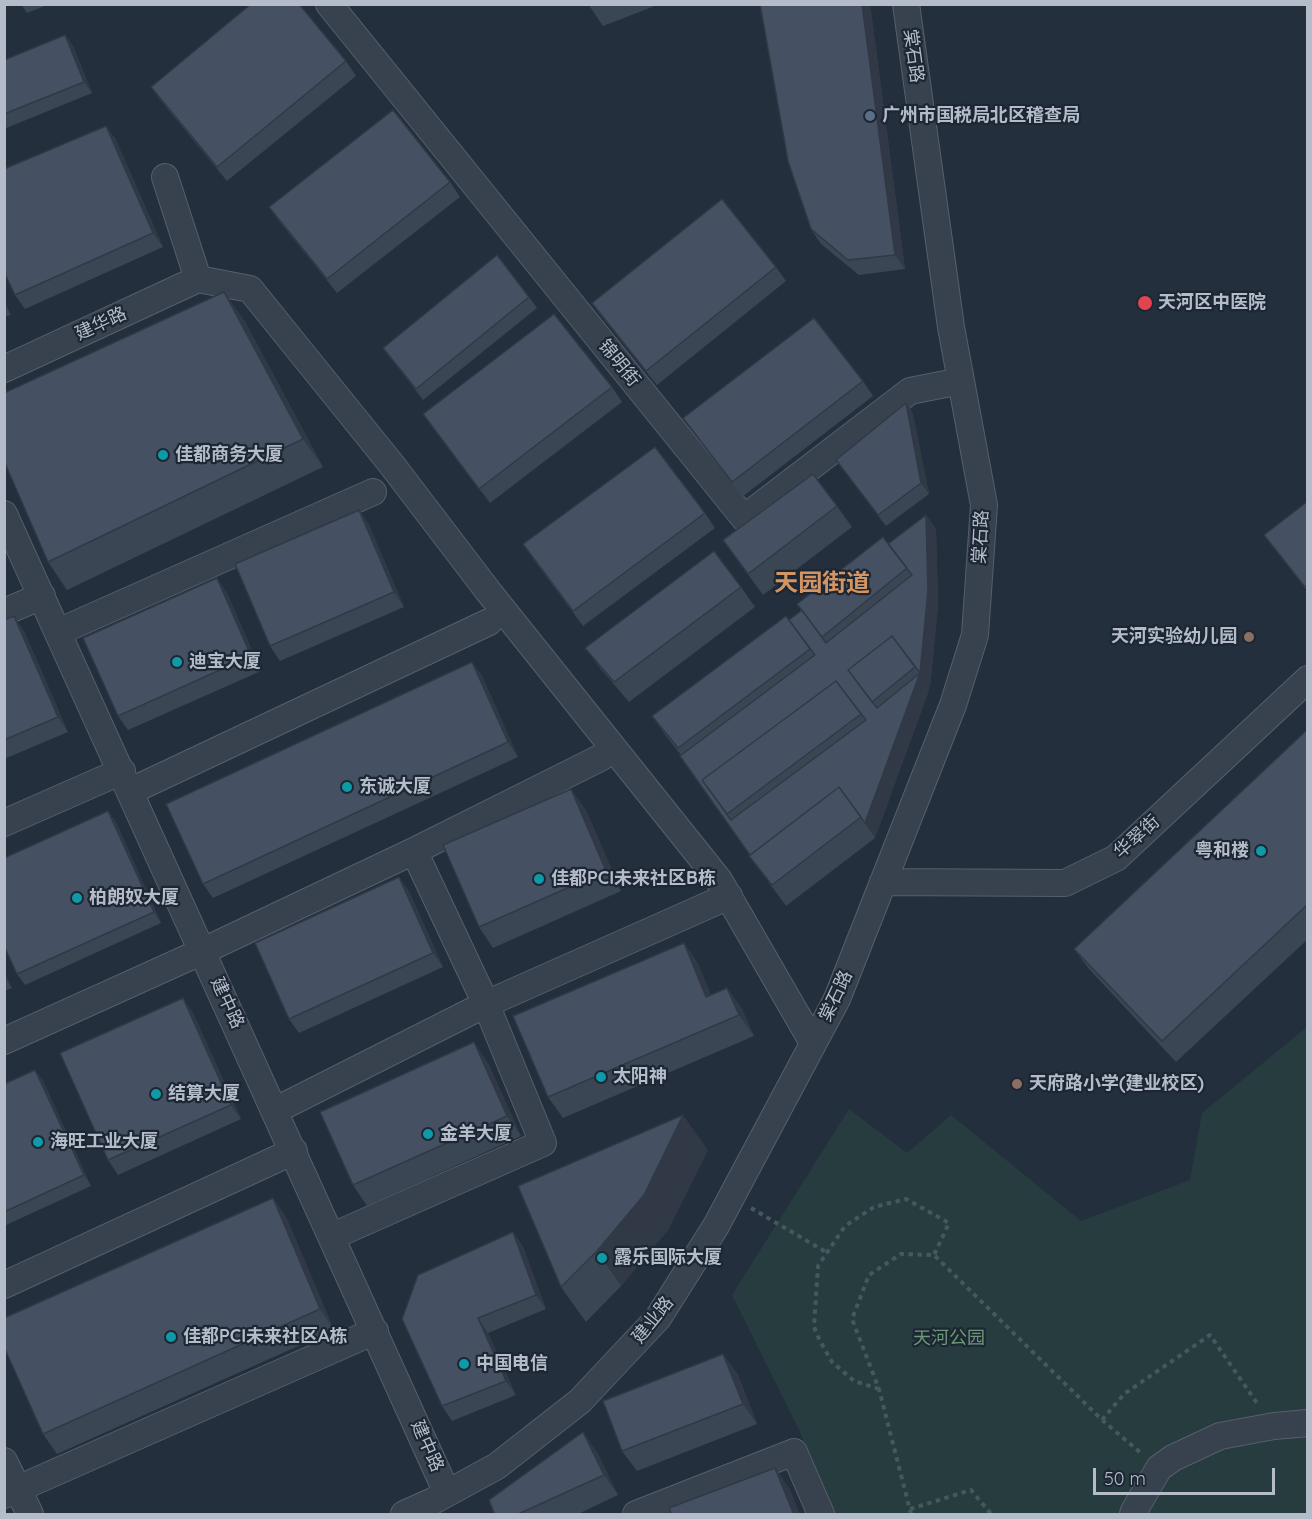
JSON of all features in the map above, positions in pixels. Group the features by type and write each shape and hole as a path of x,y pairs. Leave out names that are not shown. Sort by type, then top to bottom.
{"street":[{"name":"锦明街","path":"329,4 744,518 910,391 961,381"},
{"name":"棠石路","path":"813,1043 837,999 952,705 975,635 984,505 951,327 906,4"},
{"path":"165,177 198,279 250,289 392,465 488,591 729,896 813,1043"},
{"name":"建华路","path":"4,369 198,279"},
{"path":"58,632 373,492"},
{"name":"建中路","path":"4,513 375,1331 440,1503"},
{"path":"4,612 42,596"},
{"path":"4,823 126,781 489,622"},
{"name":"华翠街","path":"883,882 1065,883 1116,858 1306,684"},
{"path":"4,1041 203,951 414,851 602,757"},
{"path":"333,1236 543,1143 486,1004 414,851"},
{"path":"276,1110 486,1004 729,896"},
{"name":"建业路","path":"404,1515 440,1503 497,1466 580,1401 658,1318 732,1197 813,1043"},
{"path":"4,1286 294,1151"},
{"path":"11,1492 375,1331"},
{"path":"1133,1515 1159,1468 1173,1458 1220,1436 1274,1426 1308,1423"},
{"path":"651,1512 794,1452 821,1515"},
{"path":"4,1461 11,1492 30,1515"}],"path":[{"path":"732,1197 826,1252"},
{"path":"879,1389 854,1381 832,1362 814,1327 818,1266 845,1226 874,1207 906,1199 949,1223 934,1254"},
{"path":"991,1515 970,1490 911,1512 879,1389 852,1319 869,1275 901,1254 934,1254 1102,1420 1159,1468"},
{"path":"1102,1420 1124,1394 1210,1335 1274,1426"}],"green space":[{"name":"天河公园","path":"1307,1027 1307,1514 834,1514 799,1430 732,1295 849,1109 907,1153 951,1115 1081,1221 1190,1180 1202,1113"}],"building":[{"path":"251,4 299,4 346,61 217,167 151,87"},
{"path":"760,4 862,4 895,255 848,260 811,229 788,161"},
{"path":"65,35 84,82 4,114 4,60"},
{"path":"393,110 450,182 327,279 269,207"},
{"path":"106,126 153,233 15,295 4,272 4,169"},
{"path":"722,199 776,267 646,371 592,303"},
{"path":"497,255 529,297 416,389 383,348"},
{"name":"佳都商务大厦","path":"224,292 303,439 48,562 4,461 4,393"},
{"path":"554,314 612,387 479,489 423,414"},
{"path":"814,318 863,381 732,482 683,418"},
{"path":"906,403 921,483 878,515 836,460"},
{"path":"655,447 705,513 573,611 523,544"},
{"path":"813,474 837,506 748,574 723,540"},
{"path":"1308,501 1308,585 1305,587 1264,535"},
{"path":"359,510 394,592 270,646 235,564"},
{"path":"926,515 928,591 920,673 865,823 839,787 750,855 680,756 815,655 789,620 802,610 826,643 912,575 888,544","holes":["892,636 920,673 877,708 848,670","836,681 866,720 731,820 702,780"]},
{"path":"883,537 907,568 822,637 797,604"},
{"path":"714,551 741,587 614,682 585,648"},
{"name":"迪宝大厦","path":"217,578 251,656 118,716 83,638"},
{"path":"14,616 58,717 4,740 4,620"},
{"path":"786,616 810,649 678,748 652,716"},
{"path":"892,636 915,667 872,702 848,670"},
{"name":"东诚大厦","path":"472,662 508,742 203,884 166,804"},
{"path":"836,681 861,714 727,814 702,780"},
{"name":"粤和楼","path":"1308,729 1308,904 1162,1041 1074,949"},
{"path":"839,787 861,817 772,885 749,856"},
{"name":"佳都PCI未来社区B栋","path":"571,789 606,871 479,927 443,845"},
{"name":"柏朗奴大厦","path":"108,811 154,912 17,974 4,946 4,858"},
{"path":"399,877 433,953 289,1019 255,943"},
{"name":"太阳神","path":"684,943 706,997 727,988 739,1015 548,1097 513,1016"},
{"name":"结算大厦","path":"183,998 231,1105 108,1160 60,1053"},
{"name":"金羊大厦","path":"474,1042 507,1116 353,1185 320,1112"},
{"name":"海旺工业大厦","path":"35,1070 84,1175 4,1212 4,1084"},
{"path":"683,1115 644,1195 597,1251 561,1287 518,1186"},
{"name":"佳都PCI未来社区A栋","path":"273,1198 320,1309 43,1434 4,1347 4,1318"},
{"name":"中国电信","path":"513,1232 536,1295 478,1318 506,1381 442,1406 402,1319 418,1275"},
{"path":"723,1354 743,1404 622,1451 603,1401"},
{"path":"583,1432 604,1475 516,1515 495,1515 489,1500"},
{"path":"775,1468 794,1515 672,1515 669,1508"}],"place":[{"name":"广州市国税局北区稽查局","path":"870,116"},
{"name":"天河区中医院","path":"1145,303"},
{"name":"佳都商务大厦","path":"163,455"},
{"name":"天河实验幼儿园","path":"1249,637"},
{"name":"迪宝大厦","path":"177,662"},
{"name":"东诚大厦","path":"347,787"},
{"name":"粤和楼","path":"1261,851"},
{"name":"佳都PCI未来社区B栋","path":"539,879"},
{"name":"柏朗奴大厦","path":"77,898"},
{"name":"太阳神","path":"601,1077"},
{"name":"天府路小学(建业校区)","path":"1017,1084"},
{"name":"结算大厦","path":"156,1094"},
{"name":"金羊大厦","path":"428,1134"},
{"name":"海旺工业大厦","path":"38,1142"},
{"name":"露乐国际大厦","path":"602,1258"},
{"name":"佳都PCI未来社区A栋","path":"171,1337"},
{"name":"中国电信","path":"464,1364"}],"district":[{"name":"天园街道","path":"822,584"}]}
